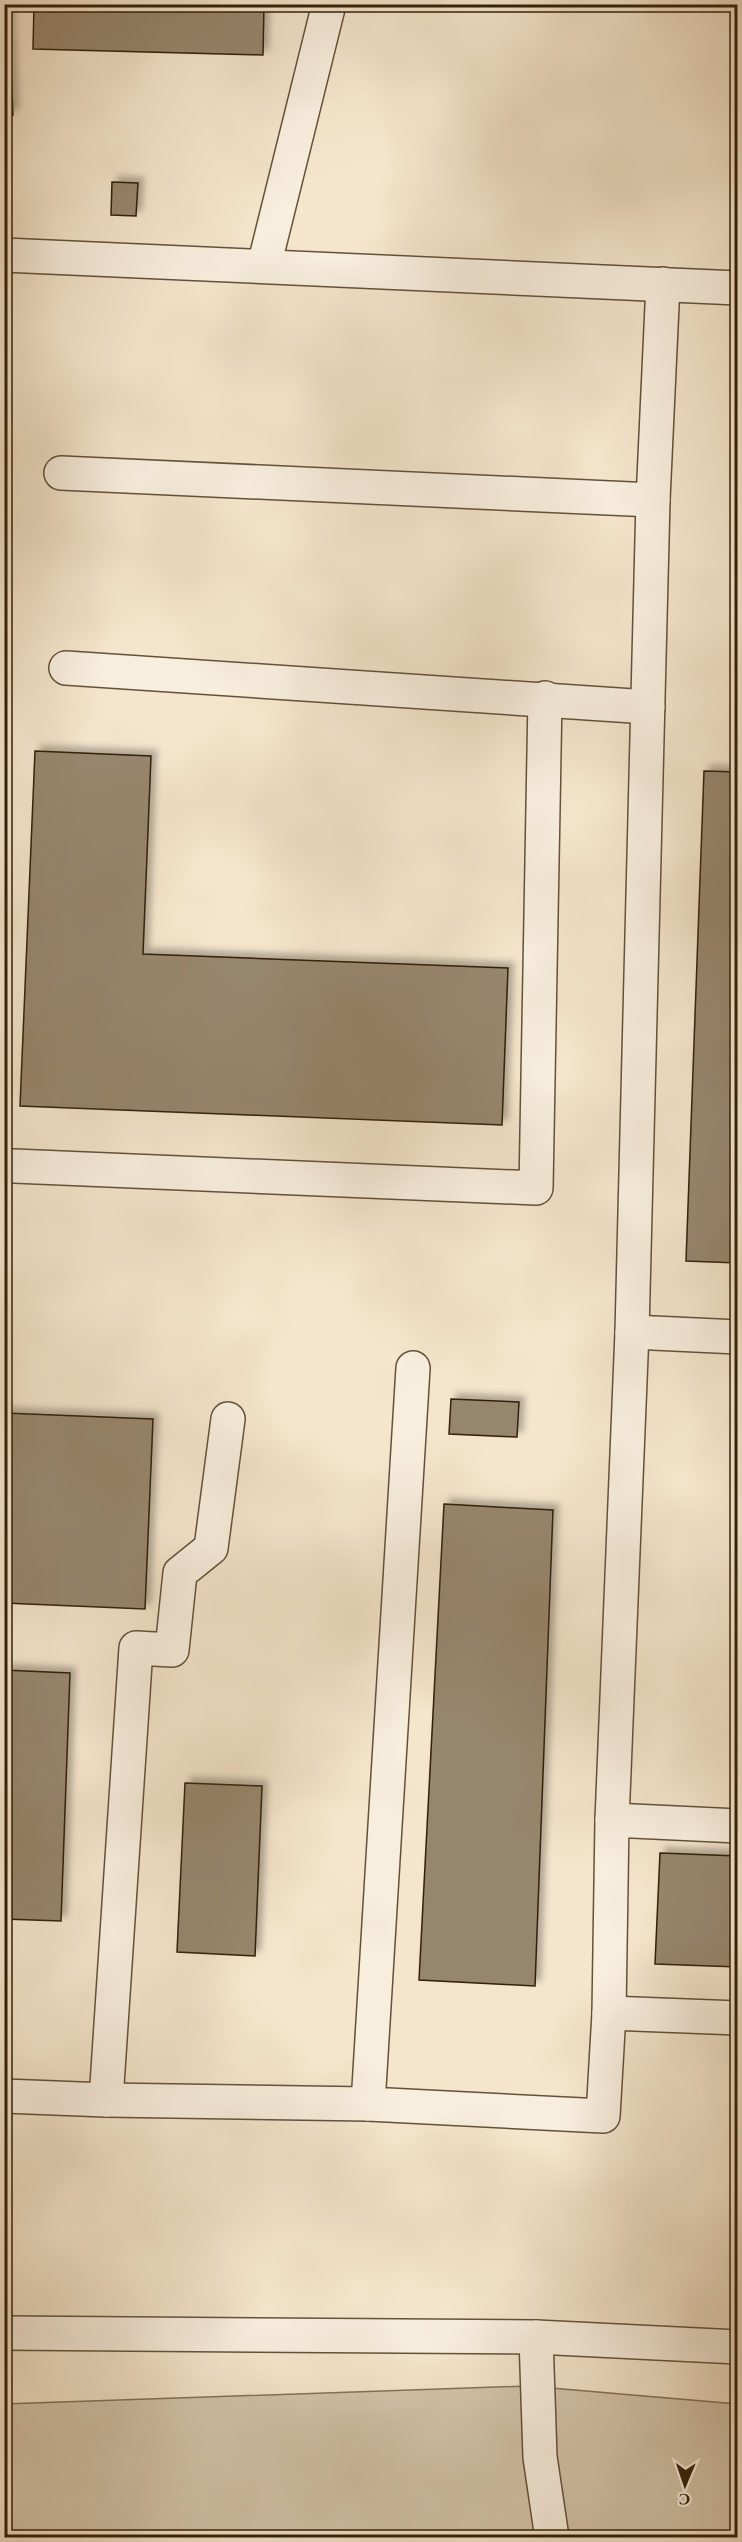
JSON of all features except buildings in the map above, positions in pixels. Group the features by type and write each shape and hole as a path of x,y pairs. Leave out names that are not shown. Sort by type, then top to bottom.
{"street":[{"path":"264,266 329,4"},
{"path":"4,255 738,288"},
{"path":"4,2096 368,2104 603,2116 609,2013 612,1820 632,1332 653,500 663,284"},
{"path":"61,473 653,500"},
{"path":"66,668 545,698 648,707"},
{"path":"14,1166 536,1188 545,698"},
{"path":"632,1332 738,1337"},
{"path":"368,2104 413,1368"},
{"path":"106,2100 136,1648 172,1650 180,1573 211,1548 228,1419"},
{"path":"612,1820 738,1826"},
{"path":"609,2013 738,2018"},
{"path":"4,2333 536,2337 738,2347"},
{"path":"536,2337 540,2457 552,2538"}],"shaded area":[{"path":"528,2386 737,2404 737,2537 5,2537 4,2404"}]}
